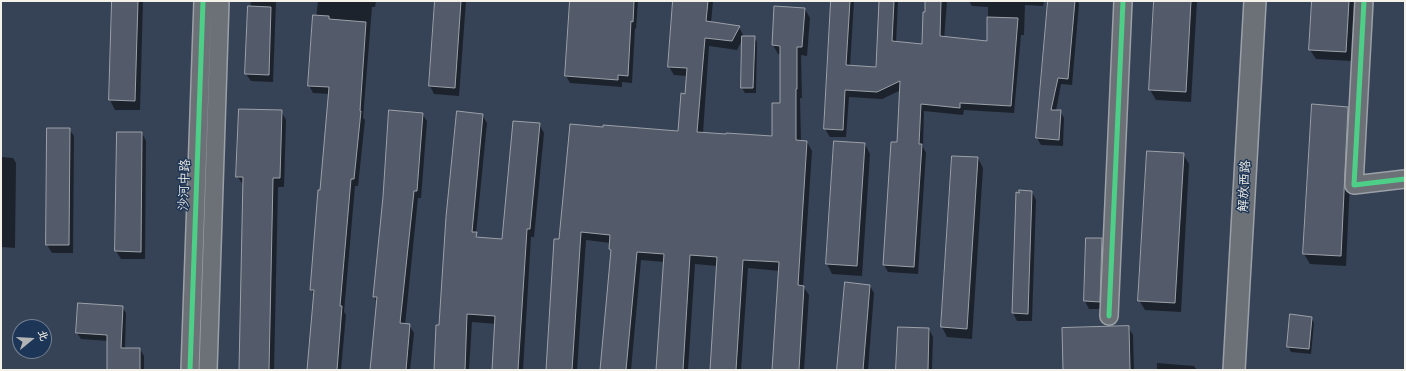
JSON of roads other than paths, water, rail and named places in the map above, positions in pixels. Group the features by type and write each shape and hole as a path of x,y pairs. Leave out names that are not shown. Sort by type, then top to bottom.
{"main road":[{"name":"解放西路","path":"1234,370 1255,1"}],"street":[{"name":"沙河中路","path":"190,370 203,1"},
{"path":"208,370 220,1"},
{"path":"1109,316 1123,1"},
{"path":"1364,1 1354,185 1405,179"}]}
